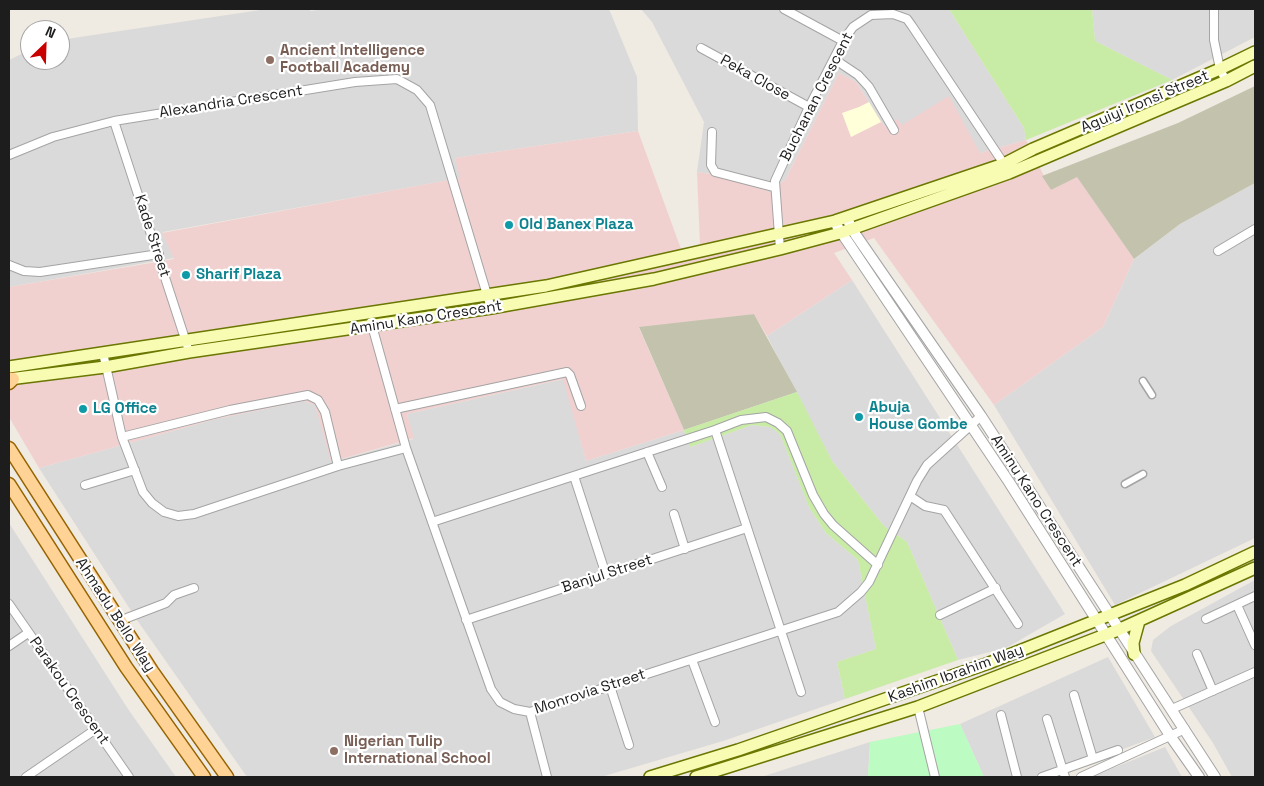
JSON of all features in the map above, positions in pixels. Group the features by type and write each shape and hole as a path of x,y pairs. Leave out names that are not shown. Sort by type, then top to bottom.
{"main road":[{"name":"Aguiyi Ironsi Street","path":"1033,149 1220,69 1255,52"},
{"name":"Aguiyi Ironsi Street","path":"1038,162 1226,81 1255,66"},
{"name":"Aminu Kano Crescent","path":"1007,168 1033,149"},
{"name":"Aminu Kano Crescent","path":"10,377 105,367 187,346 370,312 546,286 778,234 844,222 1007,168 1038,162"},
{"name":"Aminu Kano Crescent","path":"10,377 103,353 372,326 491,308 654,279 840,233 844,222"},
{"name":"Ahmadu Bello Way","path":"9,448 119,621 227,777"},
{"name":"Ahmadu Bello Way","path":"9,484 126,667 204,777"},
{"name":"Kashim Ibrahim Way","path":"650,777 738,750 989,663 1185,586 1255,552"},
{"name":"Kashim Ibrahim Way","path":"696,777 918,707 1118,630 1255,568"},
{"path":"1134,654 1133,642 1139,621"}],"street":[{"path":"784,9 843,40"},
{"path":"1205,9 1214,11 1214,40 1220,69 1226,81"},
{"name":"Buchanan Crescent","path":"780,249 774,188 809,107 843,40 853,27 871,15 893,14 907,20 1007,168"},
{"name":"Peka Close","path":"701,48 809,107"},
{"path":"834,59 858,75 869,87 894,130"},
{"name":"Alexandria Crescent","path":"9,155 53,137 114,121 355,82 386,78 407,83 417,90 430,105 491,308"},
{"name":"Kade Street","path":"114,121 159,254 187,346"},
{"path":"712,132 711,165 715,172 774,188"},
{"name":"Aminu Kano Crescent","path":"844,222 981,416 1215,777"},
{"path":"1218,251 1255,229"},
{"name":"Aminu Kano Crescent","path":"840,233 970,424 1107,634 1171,737 1199,777"},
{"path":"9,264 24,271 40,272 159,254"},
{"name":"Monrovia Street","path":"370,312 372,326 406,448 491,689 500,702 514,709 530,712 838,612 862,592 878,564 910,496 931,460 981,416"},
{"path":"103,353 122,436 142,492 152,504 164,512 178,516 194,514 338,466 406,448"},
{"path":"395,408 567,372 570,375 581,406"},
{"path":"1143,381 1152,394"},
{"path":"122,436 230,410 308,395 318,400 325,412 338,466"},
{"path":"432,522 741,420 766,417 778,423 787,431 813,496 824,514 833,525 878,564"},
{"path":"715,430 801,692"},
{"path":"647,452 662,487"},
{"path":"85,485 134,470"},
{"path":"1125,484 1142,474"},
{"path":"574,476 606,575"},
{"path":"910,496 925,506 944,510 1018,624"},
{"path":"674,514 685,549"},
{"name":"Banjul Street","path":"466,620 747,528"},
{"path":"119,621 166,602 174,595 194,588"},
{"path":"940,615 996,588"},
{"path":"1206,619 1255,596"},
{"name":"Parakou Crescent","path":"9,604 130,777"},
{"path":"1237,605 1255,645"},
{"path":"9,646 28,633"},
{"path":"1094,639 1113,644"},
{"path":"1197,654 1213,691"},
{"path":"692,660 715,722"},
{"path":"1172,709 1255,672"},
{"path":"610,686 629,745"},
{"path":"1074,696 1093,759"},
{"path":"918,707 935,777"},
{"path":"530,712 547,777"},
{"path":"1000,716 1017,777"},
{"path":"1047,719 1064,774"},
{"path":"26,777 96,729"},
{"path":"1081,777 1171,737 1184,729"},
{"path":"1042,777 1064,774 1093,759 1118,750"}],"shaded area":[{"path":"267,9 308,9 311,11 323,9 609,9 637,77 638,131 455,158 461,178 163,232 174,258 9,287 9,60 20,55 20,70 70,70 70,39"},
{"path":"641,9 949,9 1024,128 1026,140 980,153 902,125 884,126 856,82 839,73 785,180 767,194 766,182 697,172 704,122 652,22"},
{"path":"1092,9 1255,9 1255,37 1172,80 1095,41"},
{"path":"839,73 856,82 884,126 897,119 902,125 949,96 980,153 1026,140 1051,190 1077,176 1134,259 1103,327 994,405 874,238 834,253 852,280 767,336 754,314 639,328 684,430 586,461 563,379 407,414 414,438 331,462 315,405 304,401 216,419 39,468 9,417 9,287 174,259 162,233 460,178 455,158 638,131 681,249 700,245 697,172 766,182 767,193 785,180"},
{"path":"1255,86 1255,183 1180,224 1134,259 1077,177 1051,190 1042,176 1178,123"},
{"path":"869,102 881,122 851,137 842,113"},
{"path":"1255,183 1255,538 1115,605 994,405 1103,327 1134,259 1180,224"},
{"path":"852,280 1065,614 1006,648 958,660 907,542 884,526 832,461 767,336"},
{"path":"754,314 797,392 684,430 639,327"},
{"path":"564,379 586,461 684,430 690,447 752,425 770,427 780,434 809,507 826,533 858,560 876,649 837,662 845,699 723,741 601,777 247,777 137,620 39,468 216,419 304,401 315,405 332,462 413,439 407,414"},
{"path":"9,523 128,709 176,777 9,777"},
{"path":"1255,580 1255,777 1232,777 1213,743 1151,651 1153,640 1171,626"},
{"path":"1108,657 1155,737 1049,777 984,777 960,724"},
{"path":"870,742 868,777 761,777"},
{"path":"1165,747 1182,777 1091,777"}],"green space":[{"path":"949,9 1092,9 1095,41 1172,80 1026,140 1024,128"},
{"path":"797,392 832,461 884,526 907,542 958,660 845,699 837,662 876,649 858,560 826,533 809,507 780,434 770,427 752,425 690,447 684,430"},
{"path":"960,724 984,777 868,777 870,742"}],"place":[{"name":"Ancient Intelligence Football Academy","path":"270,60"},
{"name":"Old Banex Plaza","path":"509,225"},
{"name":"Sharif Plaza","path":"186,275"},
{"name":"LG Office","path":"83,409"},
{"name":"Abuja House Gombe","path":"859,417"},
{"name":"Nigerian Tulip International School","path":"334,751"}]}
